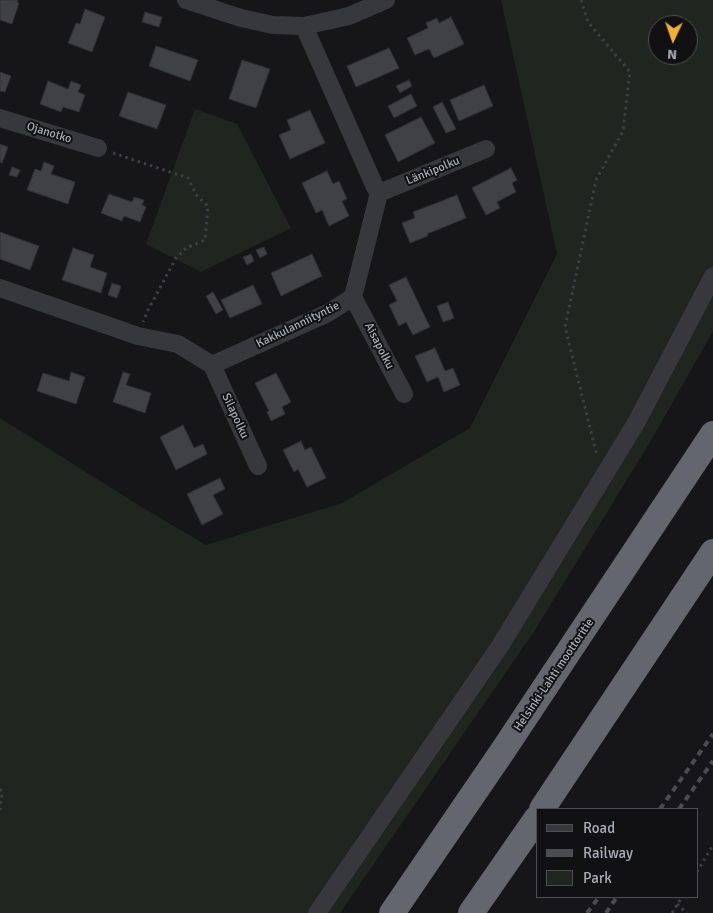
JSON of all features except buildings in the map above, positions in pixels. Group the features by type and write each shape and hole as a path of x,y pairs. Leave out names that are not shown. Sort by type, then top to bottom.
{"highway":[{"name":"Helsinki-Lahti moottoritie","path":"392,913 504,749 713,434"},
{"path":"543,808 713,552"},
{"path":"471,913 536,819"}],"street":[{"path":"186,0 241,18 273,25 304,26 349,16 386,0"},
{"path":"304,26 379,193"},
{"name":"Ojanotko","path":"0,118 98,148"},
{"name":"Länkipolku","path":"379,193 486,149"},
{"name":"Kakkulanniityntie","path":"212,365 328,313 354,297 379,193"},
{"path":"317,913 500,646 636,424 713,276"},
{"path":"0,288 138,336 178,344 212,365"},
{"name":"Aisapolku","path":"354,297 404,394"},
{"name":"Silapolku","path":"212,365 258,466"}],"path":[{"path":"581,0 588,22 630,72 623,131 596,180 564,328 602,478"},
{"path":"98,148 188,178 197,196 208,206 205,240 186,248 176,258 148,310 138,336"},
{"path":"0,789 2,792 0,812"},
{"path":"698,870 713,845"},
{"path":"672,913 681,898"},
{"path":"677,904 687,913"}],"green space":[{"path":"501,0 713,0 713,331 652,439 535,630 340,913 0,913 0,418 206,545 342,503 470,428 557,254"},
{"path":"195,109 237,124 291,228 201,272 146,244"}],"railway":[{"path":"661,808 713,734"},
{"path":"680,808 713,761"},
{"path":"587,913 598,898"},
{"path":"606,913 616,898"}]}
